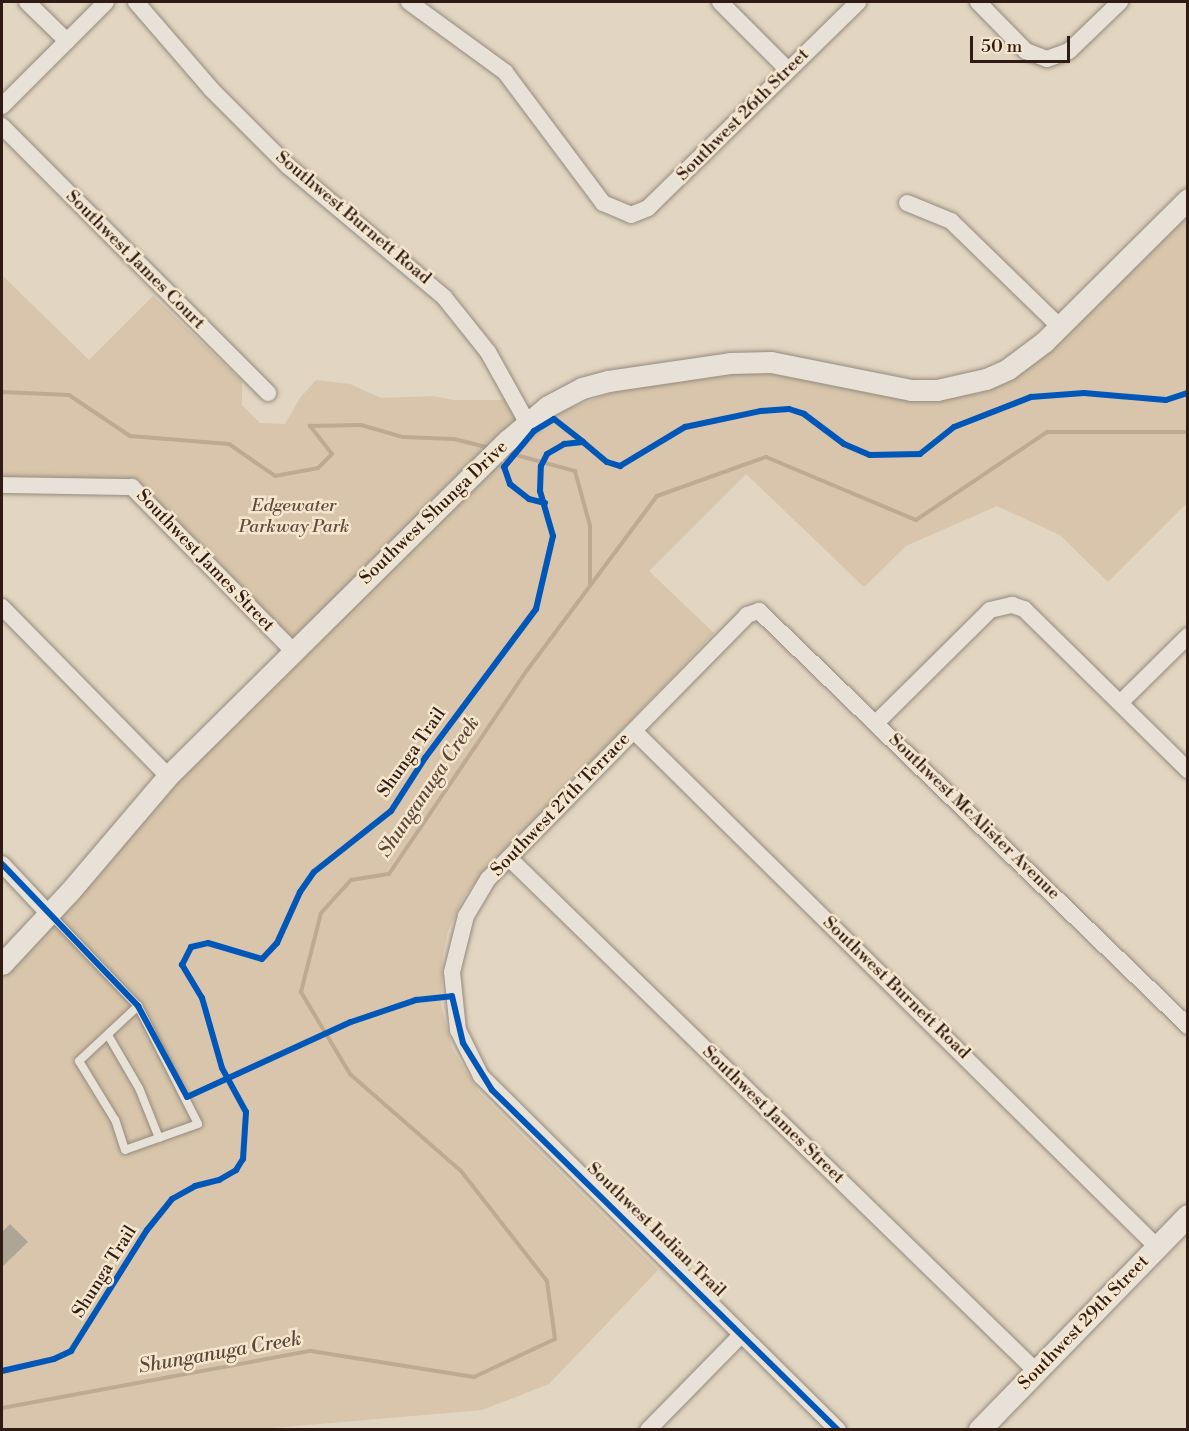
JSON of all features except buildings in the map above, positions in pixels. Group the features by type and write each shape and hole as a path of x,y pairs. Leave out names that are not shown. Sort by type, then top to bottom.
{"main road":[{"name":"Southwest 29th Street","path":"980,1430 1188,1216"}],"street":[{"path":"27,2 67,40"},
{"path":"2,106 106,2"},
{"name":"Southwest Burnett Road","path":"136,2 212,90 288,166 450,303 488,352 527,422"},
{"name":"Southwest 26th Street","path":"409,2 505,72 603,203 621,214 648,208 858,2"},
{"path":"720,2 788,70"},
{"path":"978,2 1026,51 1047,59 1069,51 1120,2"},
{"name":"Southwest James Court","path":"2,126 268,393"},
{"name":"Southwest Shunga Drive","path":"2,964 50,914 168,776 527,422 582,388 648,373 730,363 771,362 911,390 962,386 1008,369 1060,327 1188,199"},
{"path":"907,203 951,221 1060,327"},
{"name":"Southwest James Street","path":"2,485 132,487 293,651"},
{"path":"877,722 990,610 1012,605 1024,609 1188,770"},
{"path":"2,607 168,776"},
{"name":"Southwest McAlister Avenue","path":"759,611 877,722 1188,1026"},
{"name":"Southwest 27th Terrace","path":"463,1043 452,996 456,943 480,891 509,858 747,615 759,611"},
{"path":"1120,702 1188,636"},
{"name":"Southwest Burnett Road","path":"634,731 1157,1247"},
{"name":"Southwest James Street","path":"509,858 1036,1371"},
{"path":"2,864 50,914"},
{"name":"Southwest Indian Trail","path":"463,1043 492,1090 838,1430"},
{"path":"648,1430 741,1335"}],"lane":[{"path":"50,914 138,1006 198,1124 125,1150 115,1120 79,1061 138,1006"},
{"path":"108,1035 139,1088 159,1138"}],"green space":[{"path":"1187,211 1187,503 1108,582 1060,535 997,506 906,546 864,587 746,474 649,571 714,633 466,893 448,931 443,955 441,1005 452,1048 479,1092 658,1270 549,1384 482,1410 261,1429 2,1429 2,976 182,776 530,433 564,410 642,382 749,370 921,401 980,393 1021,371 1051,348"},
{"name":"Edgewater Parkway Park","path":"2,275 89,360 153,296 242,381 242,405 260,423 285,424 300,398 316,380 350,384 381,398 434,396 453,400 500,400 513,396 527,422 293,651 132,487 2,485"}],"waterway":[{"path":"2,392 69,395 130,436 229,444 275,476 318,468 332,454 310,426 361,425 403,437 454,439 489,448"},
{"name":"Shunganuga Creek","path":"2,1408 311,1351 474,1377 555,1339 547,1281 461,1171 350,1074 301,992 321,913 351,880 389,874 528,669 657,496 766,457 916,520 1047,432 1188,432"},
{"path":"505,452 575,471 590,526 590,586"}],"cycle path":[{"name":"Shunga Trail","path":"2,1371 54,1359 71,1351 147,1230 172,1199 195,1186 219,1180 236,1170 243,1159 246,1112 222,1068 202,998 182,965 191,947 208,943 262,959 277,943 300,892 314,872 391,811 425,758 536,609 553,536 540,491 541,466 547,454 564,444 583,442 607,462 620,466 685,427 761,411 789,409 804,414 844,444 870,455 920,454 954,427 1031,397 1084,393 1166,400 1188,393"},
{"path":"545,503 529,499 510,484 504,467 534,431 554,419 583,442"},
{"path":"2,864 138,1006 187,1097 351,1022 416,1000 452,996 463,1043 492,1090 838,1430"}]}
